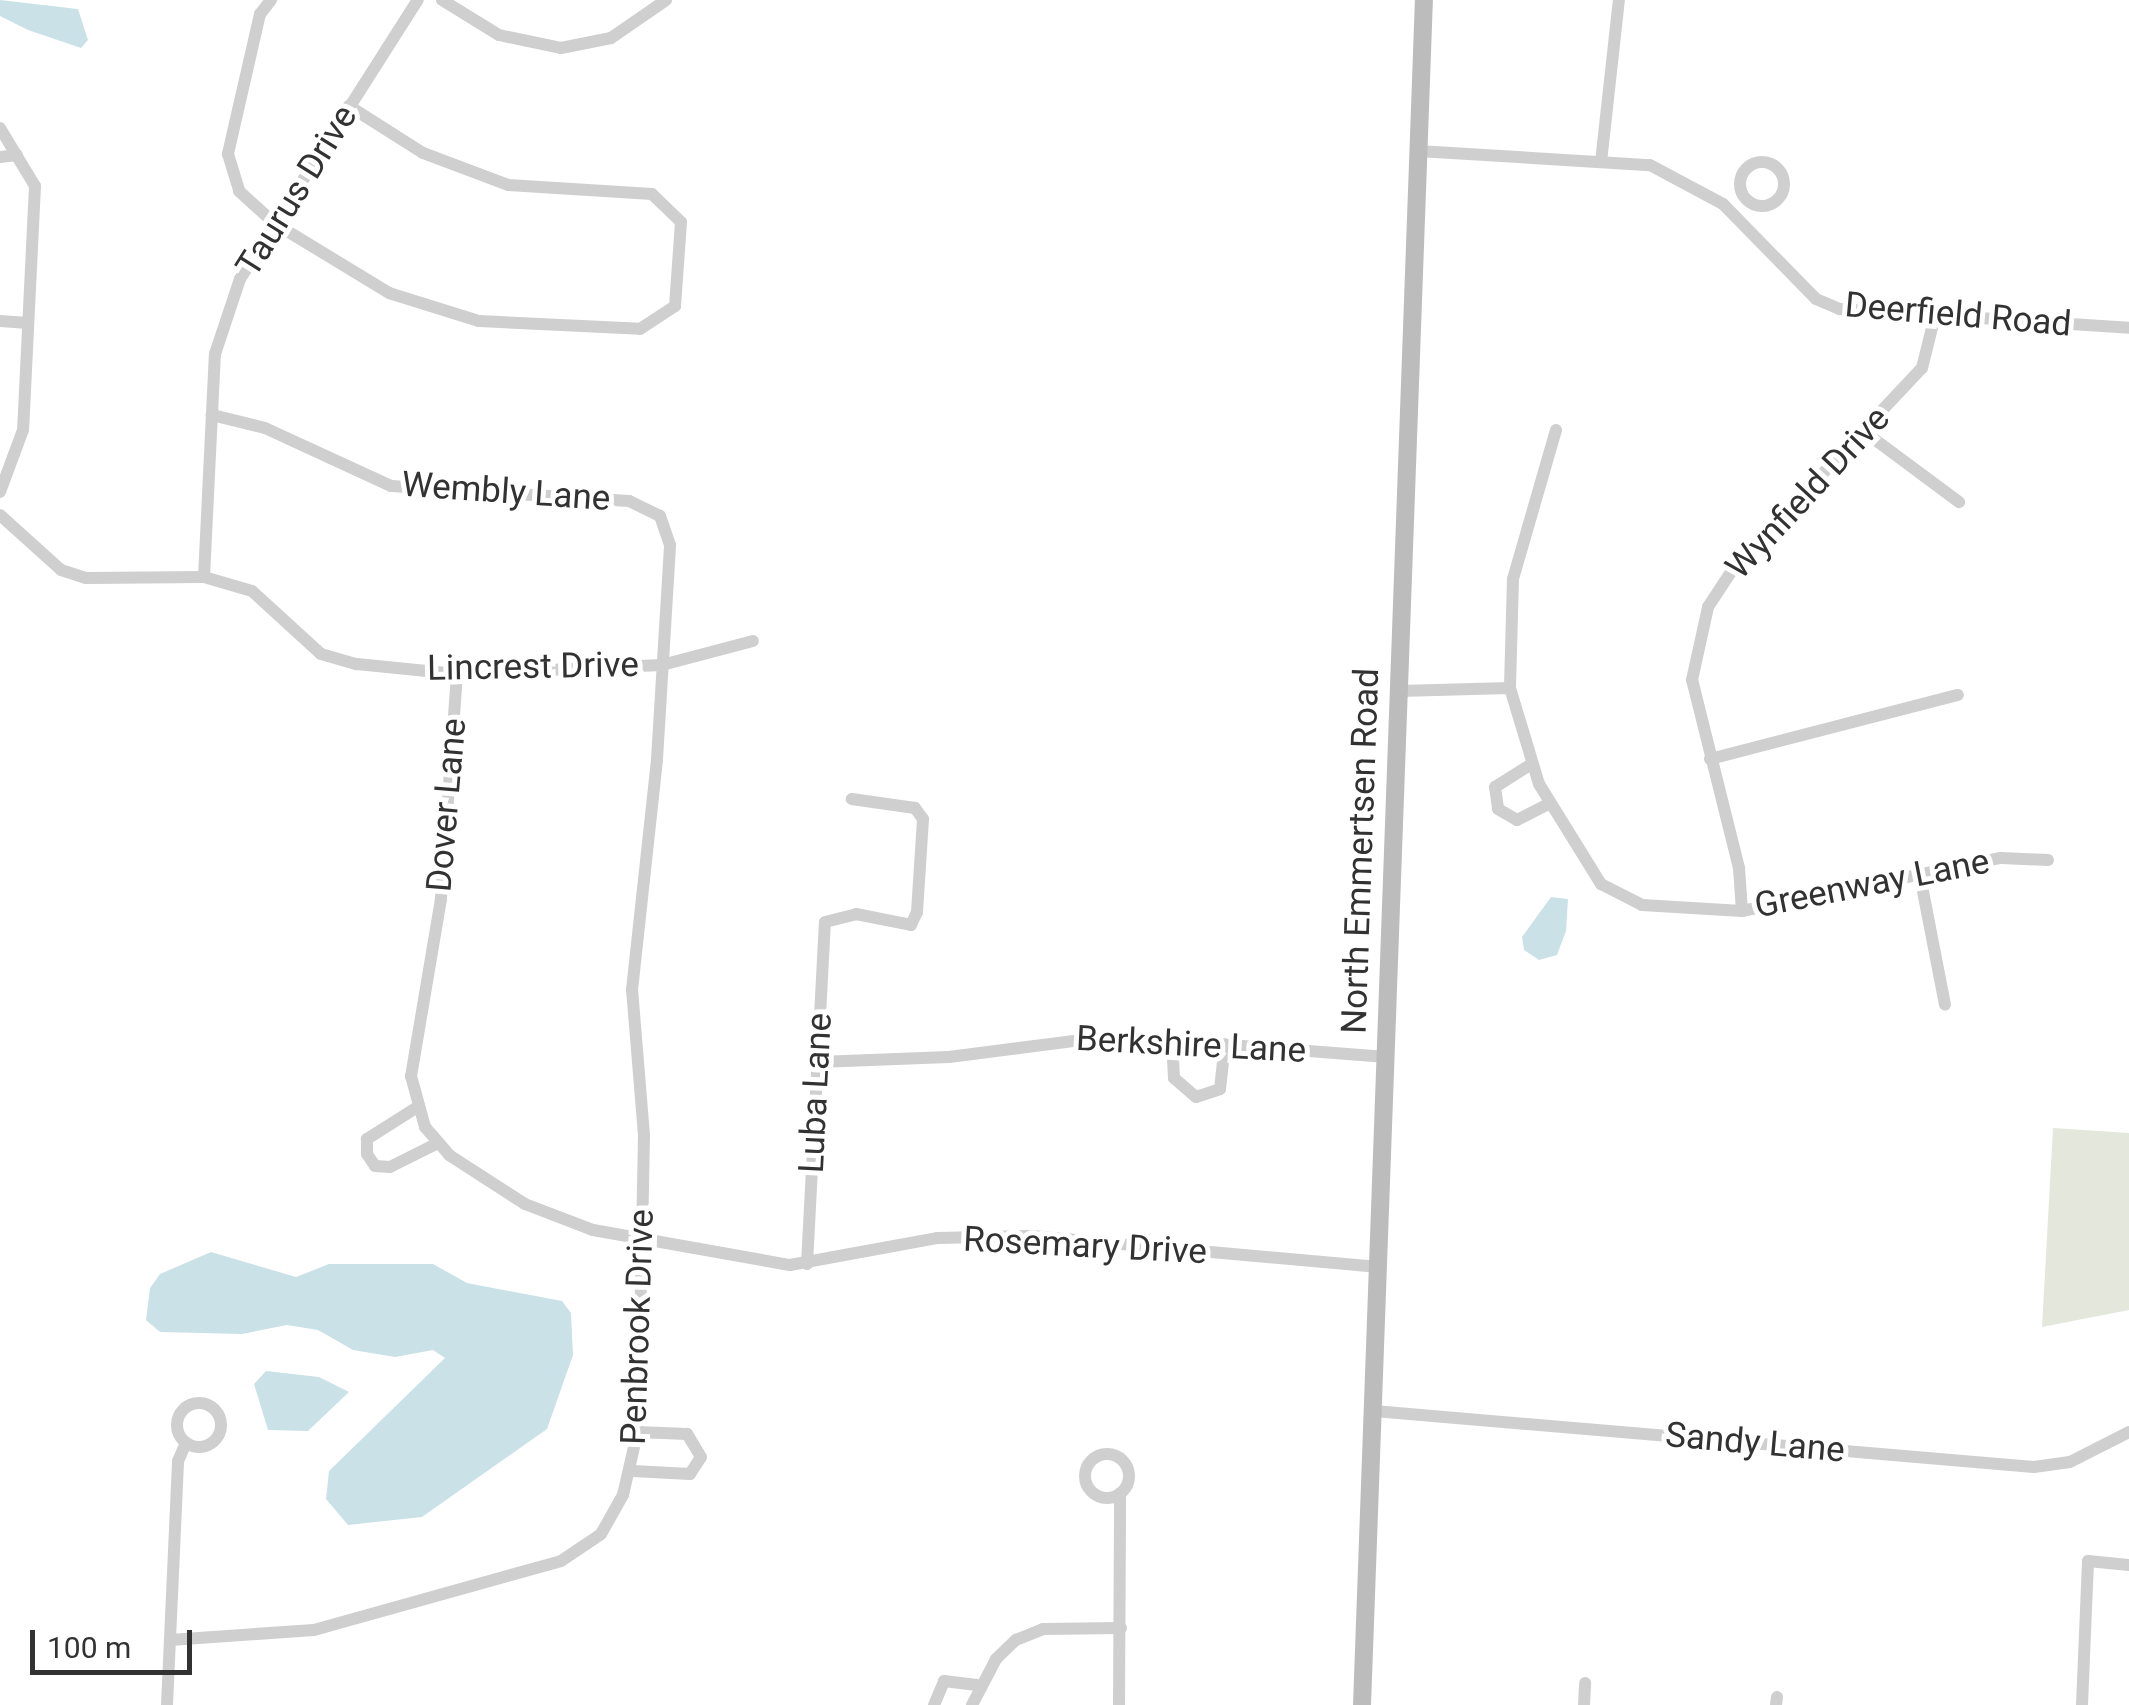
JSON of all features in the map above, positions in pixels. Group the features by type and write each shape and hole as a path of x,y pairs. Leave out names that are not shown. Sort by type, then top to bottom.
{"street":[{"path":"272,0 260,14 228,154 239,191 274,223 374,285 479,321 640,329 675,306 683,266 681,222 652,194 508,185 423,153 350,106"},
{"name":"Taurus Drive","path":"204,577 212,415 222,335 240,279 418,0"},
{"path":"442,0 500,35 561,48 610,38 666,0"},
{"name":"North Emmertsen Road","path":"1362,1705 1424,0"},
{"path":"1601,162 1619,0"},
{"path":"0,128 35,186 23,430 0,492"},
{"name":"Deerfield Road","path":"1418,151 1650,165 1732,214 1816,299 1839,308 2129,328"},
{"path":"0,156 17,155"},
{"path":"1732,214 1745,198"},
{"name":"Wynfield Drive","path":"1742,910 1692,680 1708,607 1733,569 1866,433 1922,368 1935,316"},
{"path":"0,321 28,322"},
{"name":"Wembly Lane","path":"212,415 265,428 391,486 629,500 660,516 670,546 662,665"},
{"path":"1530,765 1501,779 1493,798 1506,818 1517,820 1548,804 1530,765 1510,688 1514,579 1556,430"},
{"path":"1866,433 1958,502"},
{"name":"Lincrest Drive","path":"0,515 61,570 86,578 204,577 252,591 321,654 457,674 662,665 753,641"},
{"name":"Penbrook Drive","path":"170,1640 314,1630 561,1562 600,1534 633,1471 638,1432 644,1135 632,990 662,665"},
{"name":"Dover Lane","path":"434,935 457,674"},
{"path":"1399,692 1510,688"},
{"path":"1710,759 1958,695"},
{"name":"Luba Lane","path":"806,1264 825,922 856,914 911,925 917,912 923,819 914,808 852,798"},
{"name":"Greenway Lane","path":"1548,804 1601,884 1637,903 1742,910 2001,858 2048,860"},
{"path":"1920,876 1944,1006"},
{"name":"Rosemary Drive","path":"434,935 411,1076 419,1106 438,1143 524,1204 642,1240 806,1264 937,1238 1032,1236 1379,1267"},
{"name":"Berkshire Lane","path":"818,1062 949,1057 1060,1037 1172,1040 1386,1057"},
{"path":"1172,1040 1174,1078 1196,1098 1220,1088 1225,1044"},
{"path":"419,1106 367,1140 367,1154 375,1166 390,1167 438,1143"},
{"name":"Sandy Lane","path":"1374,1411 2034,1467 2070,1462 2129,1432"},
{"path":"633,1471 690,1474 701,1457 687,1434 638,1432"},
{"path":"167,1705 178,1462 186,1443"},
{"path":"1119,1705 1120,1493"},
{"path":"2082,1705 2088,1561 2129,1564"},
{"path":"972,1705 979,1685 1016,1640 1043,1628 1121,1628"},
{"path":"934,1705 944,1681 979,1685"},
{"path":"1584,1705 1585,1683"}],"shaded area":[{"path":"2053,1128 2129,1133 2129,1310 2042,1327"}],"water":[{"path":"0,0 78,9 88,40 81,48 28,30 0,16"},
{"path":"1551,897 1568,899 1566,931 1557,955 1539,960 1524,950 1522,937"},
{"path":"211,1252 296,1277 329,1264 433,1264 467,1283 562,1301 571,1313 573,1355 547,1429 422,1517 348,1525 326,1499 329,1471 445,1358 433,1350 395,1357 353,1350 318,1330 287,1325 242,1334 160,1332 146,1320 150,1288 160,1274"},
{"path":"266,1371 319,1377 349,1392 308,1431 268,1430 254,1384"}]}
